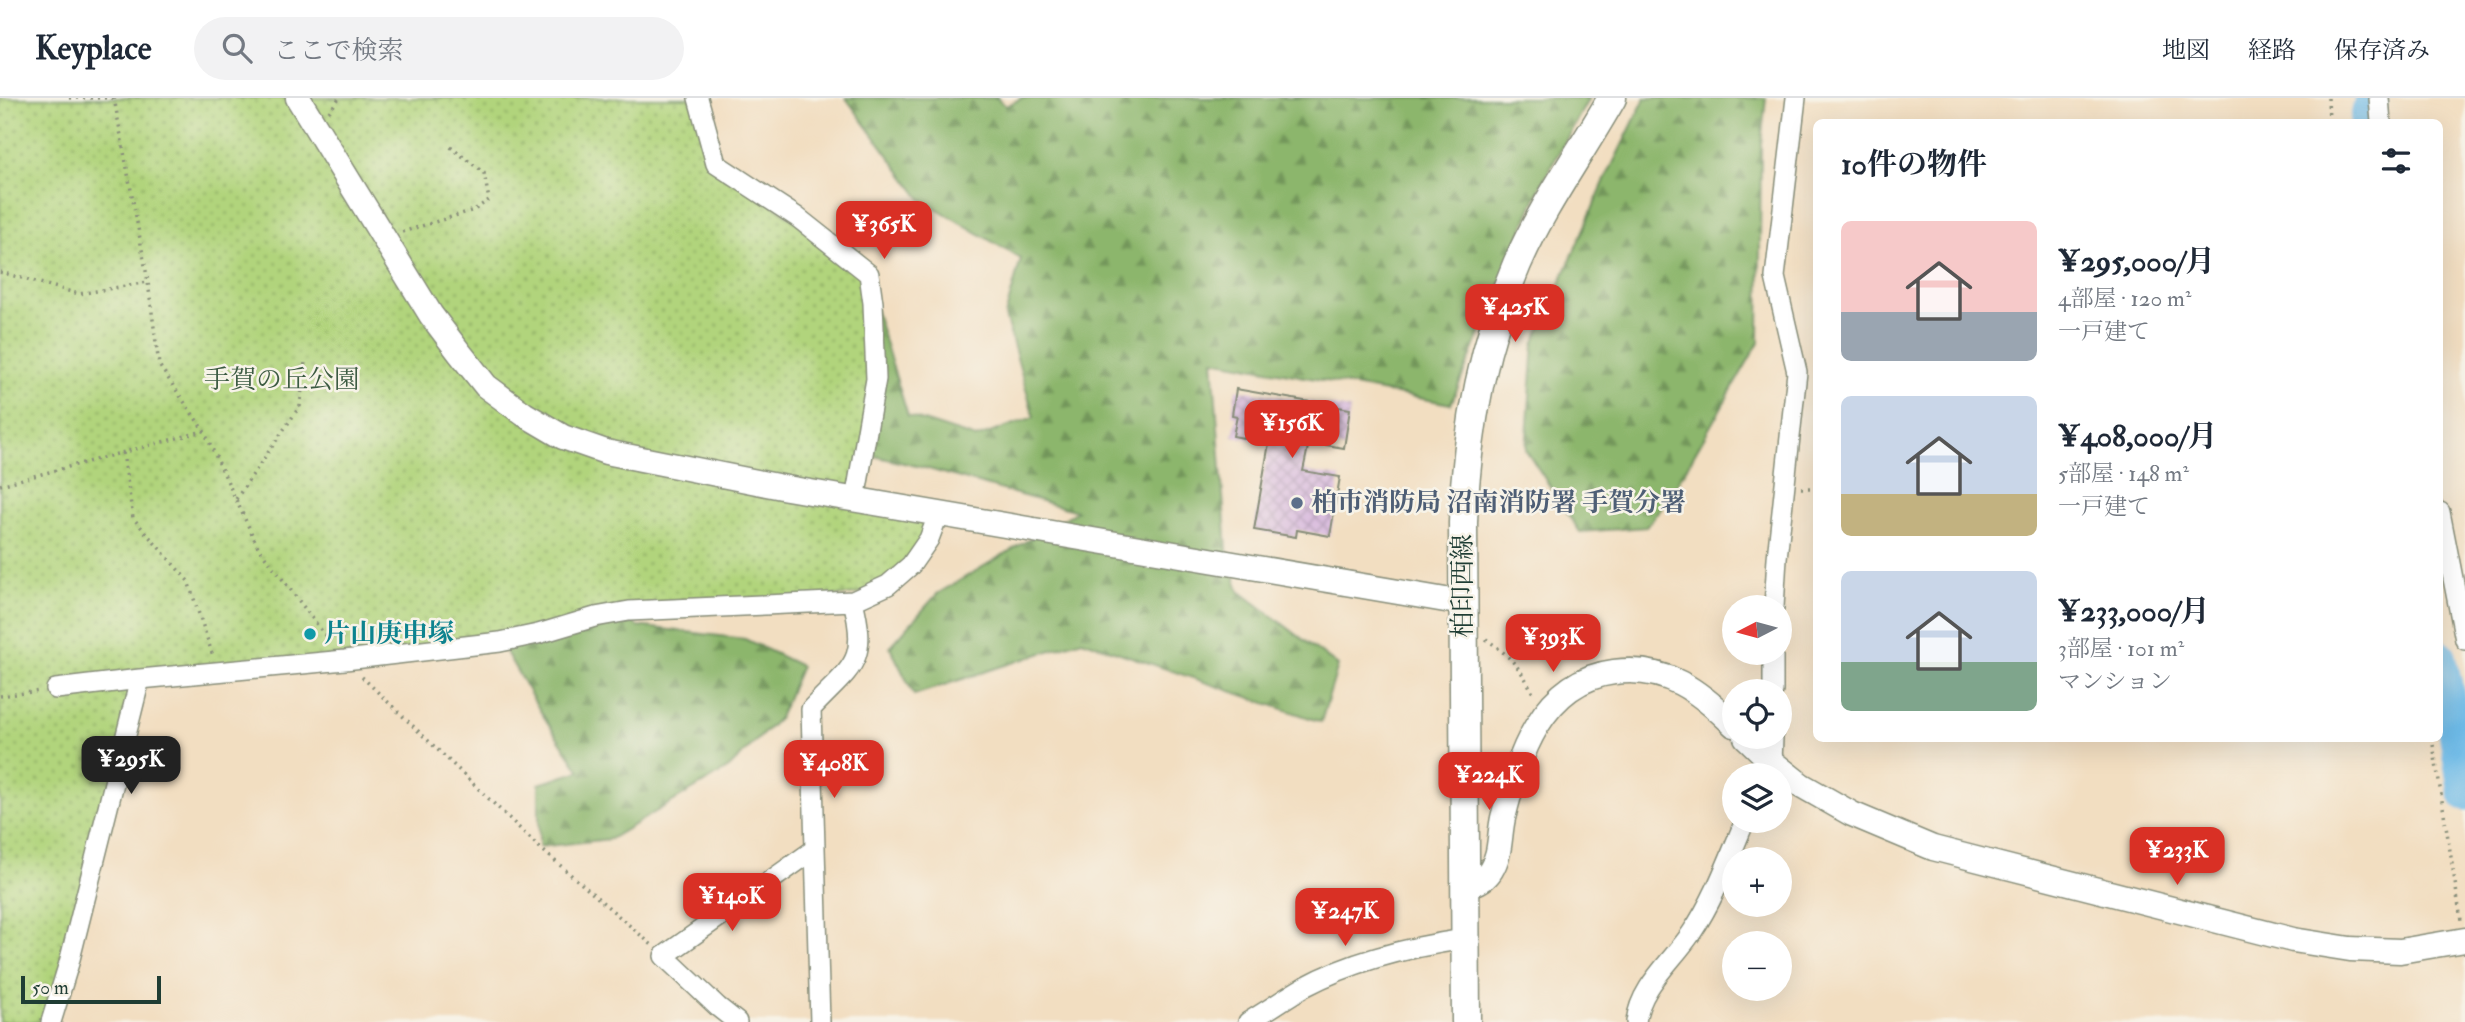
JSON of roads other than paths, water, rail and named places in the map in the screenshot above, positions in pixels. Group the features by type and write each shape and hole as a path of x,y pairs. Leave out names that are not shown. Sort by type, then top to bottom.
{"main road":[{"name":"柏印西線","path":"1466,1022 1463,614 1465,471 1480,375 1517,264 1556,190 1612,98"}],"street":[{"path":"298,98 431,315 486,386 524,414 563,437 606,452 661,464 1463,614"},
{"path":"698,98 716,164 797,217 869,274 876,379 855,500"},
{"path":"1775,595 1797,372 1775,277 1796,98"},
{"path":"2379,98 2381,119"},
{"path":"56,689 500,642 594,617 629,611 853,601 888,585 911,565 929,539 938,515"},
{"path":"2443,527 2465,640"},
{"path":"820,1022 811,709 855,663 860,649 860,628 853,601"},
{"path":"1466,887 1483,880 1492,869 1498,853 1502,820 1525,747 1542,715 1562,695 1586,679 1631,669 1662,674 1691,687 1722,714"},
{"path":"51,1022 69,963 140,678"},
{"path":"1792,780 1852,814 1933,848 2293,940 2350,949 2400,951 2464,935"},
{"path":"1636,1022 1642,999 1692,933 1712,898 1740,833"},
{"path":"737,1022 664,956 815,849"},
{"path":"1248,1022 1306,986 1369,960 1399,950 1465,939"}],"waterway":[{"path":"2367,119 2371,98"},
{"path":"2443,671 2465,794"}],"place":[{"name":"柏市消防局 沼南消防署 手賀分署","path":"1297,503"},
{"name":"片山庚申塚","path":"310,634"}],"park label":[{"name":"手賀の丘公園","path":"282,380"}]}
